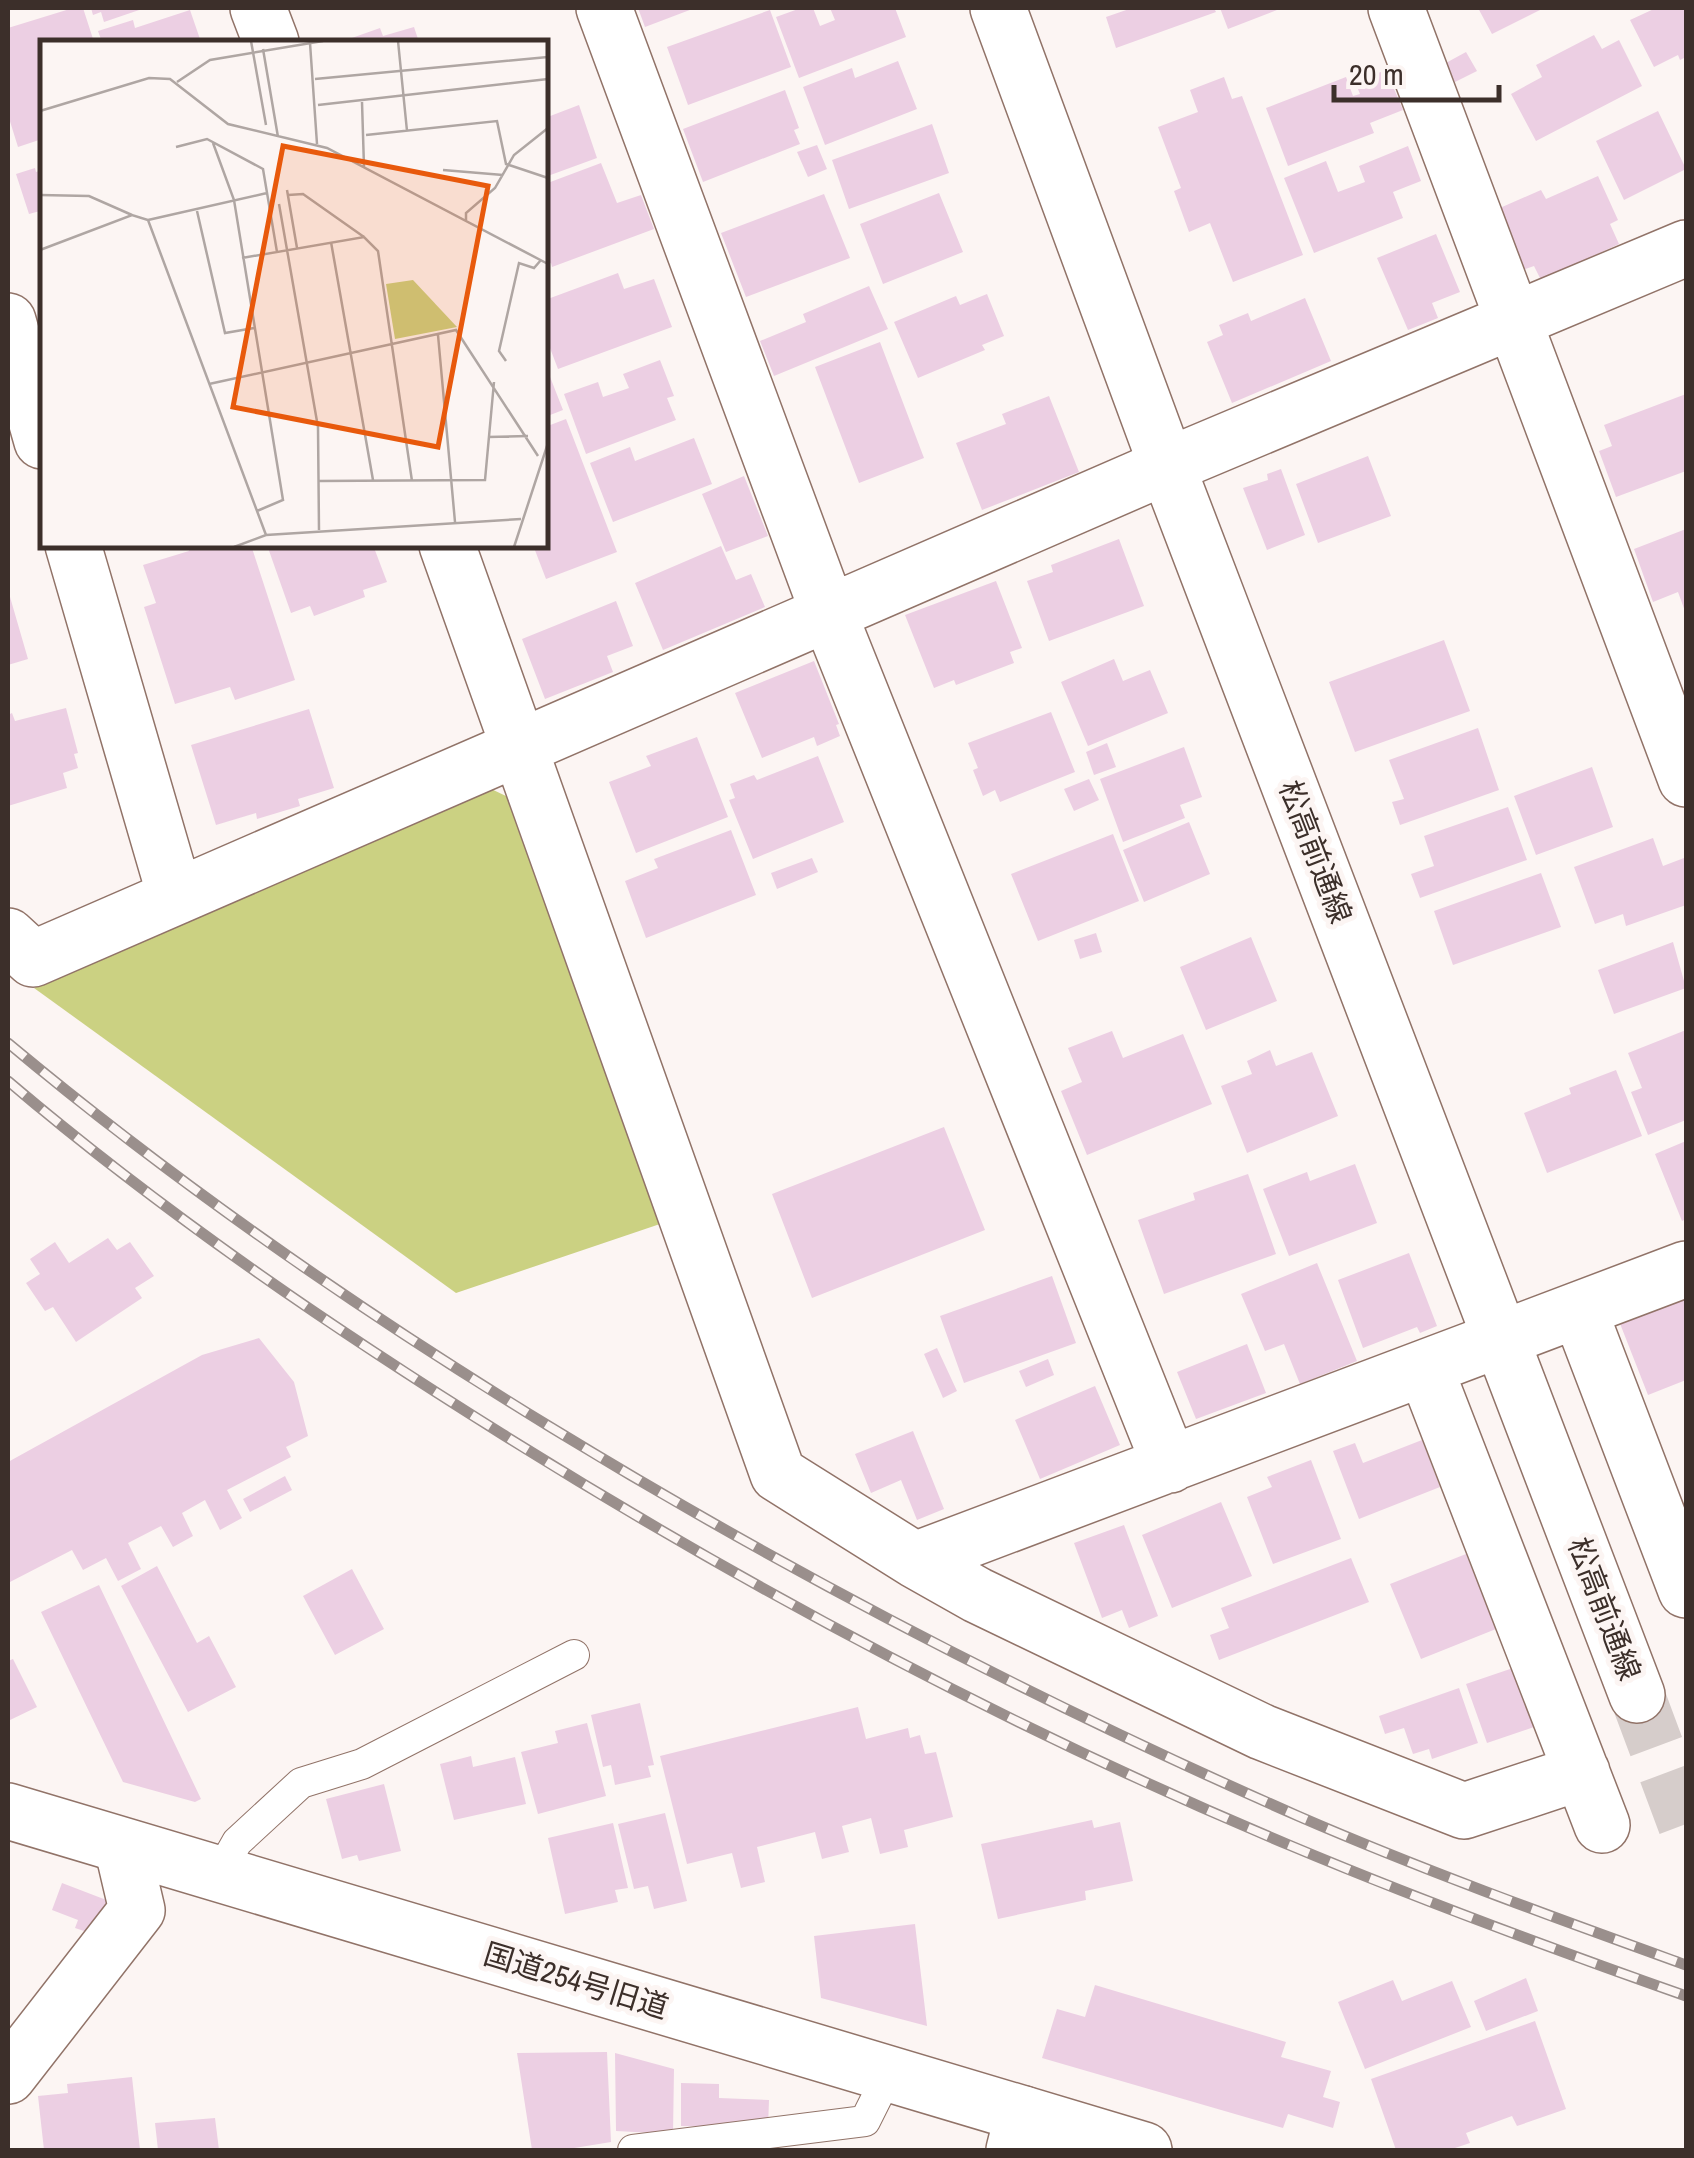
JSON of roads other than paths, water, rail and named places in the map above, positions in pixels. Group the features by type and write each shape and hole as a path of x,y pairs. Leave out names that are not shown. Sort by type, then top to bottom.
{"street":[{"path":"258,8 270,40"},
{"path":"604,8 829,614 1170,1466"},
{"name":"松高前通線","path":"998,8 1167,466 1637,1695"},
{"path":"1396,8 1514,318 1665,659 1686,780"},
{"path":"8,936 33,959 1167,466 1686,248"},
{"path":"8,320 40,434"},
{"path":"74,548 175,895"},
{"path":"448,548 778,1474 976,1595 1262,1732 1464,1811 1582,1772"},
{"path":"916,1560 1686,1269"},
{"path":"1578,1310 1686,1590"},
{"path":"1425,1368 1602,1825"},
{"name":"国道254号旧道","path":"8,1811 888,2074 1018,2132 1144,2150"},
{"path":"8,2076 137,1910 122,1846"}],"lane":[{"path":"219,1874 237,1842 301,1783 362,1764 574,1655"},
{"path":"633,2150 865,2121 888,2074"}],"tunnel":[{"path":"1637,1695 1686,1826"}],"railway":[{"path":"8,1043 205,1197 411,1339 642,1482 825,1585 1012,1682 1298,1816 1442,1875 1686,1965"},
{"path":"8,1081 187,1222 374,1352 597,1492 790,1603 987,1706 1187,1801 1437,1905 1686,1996"}]}
